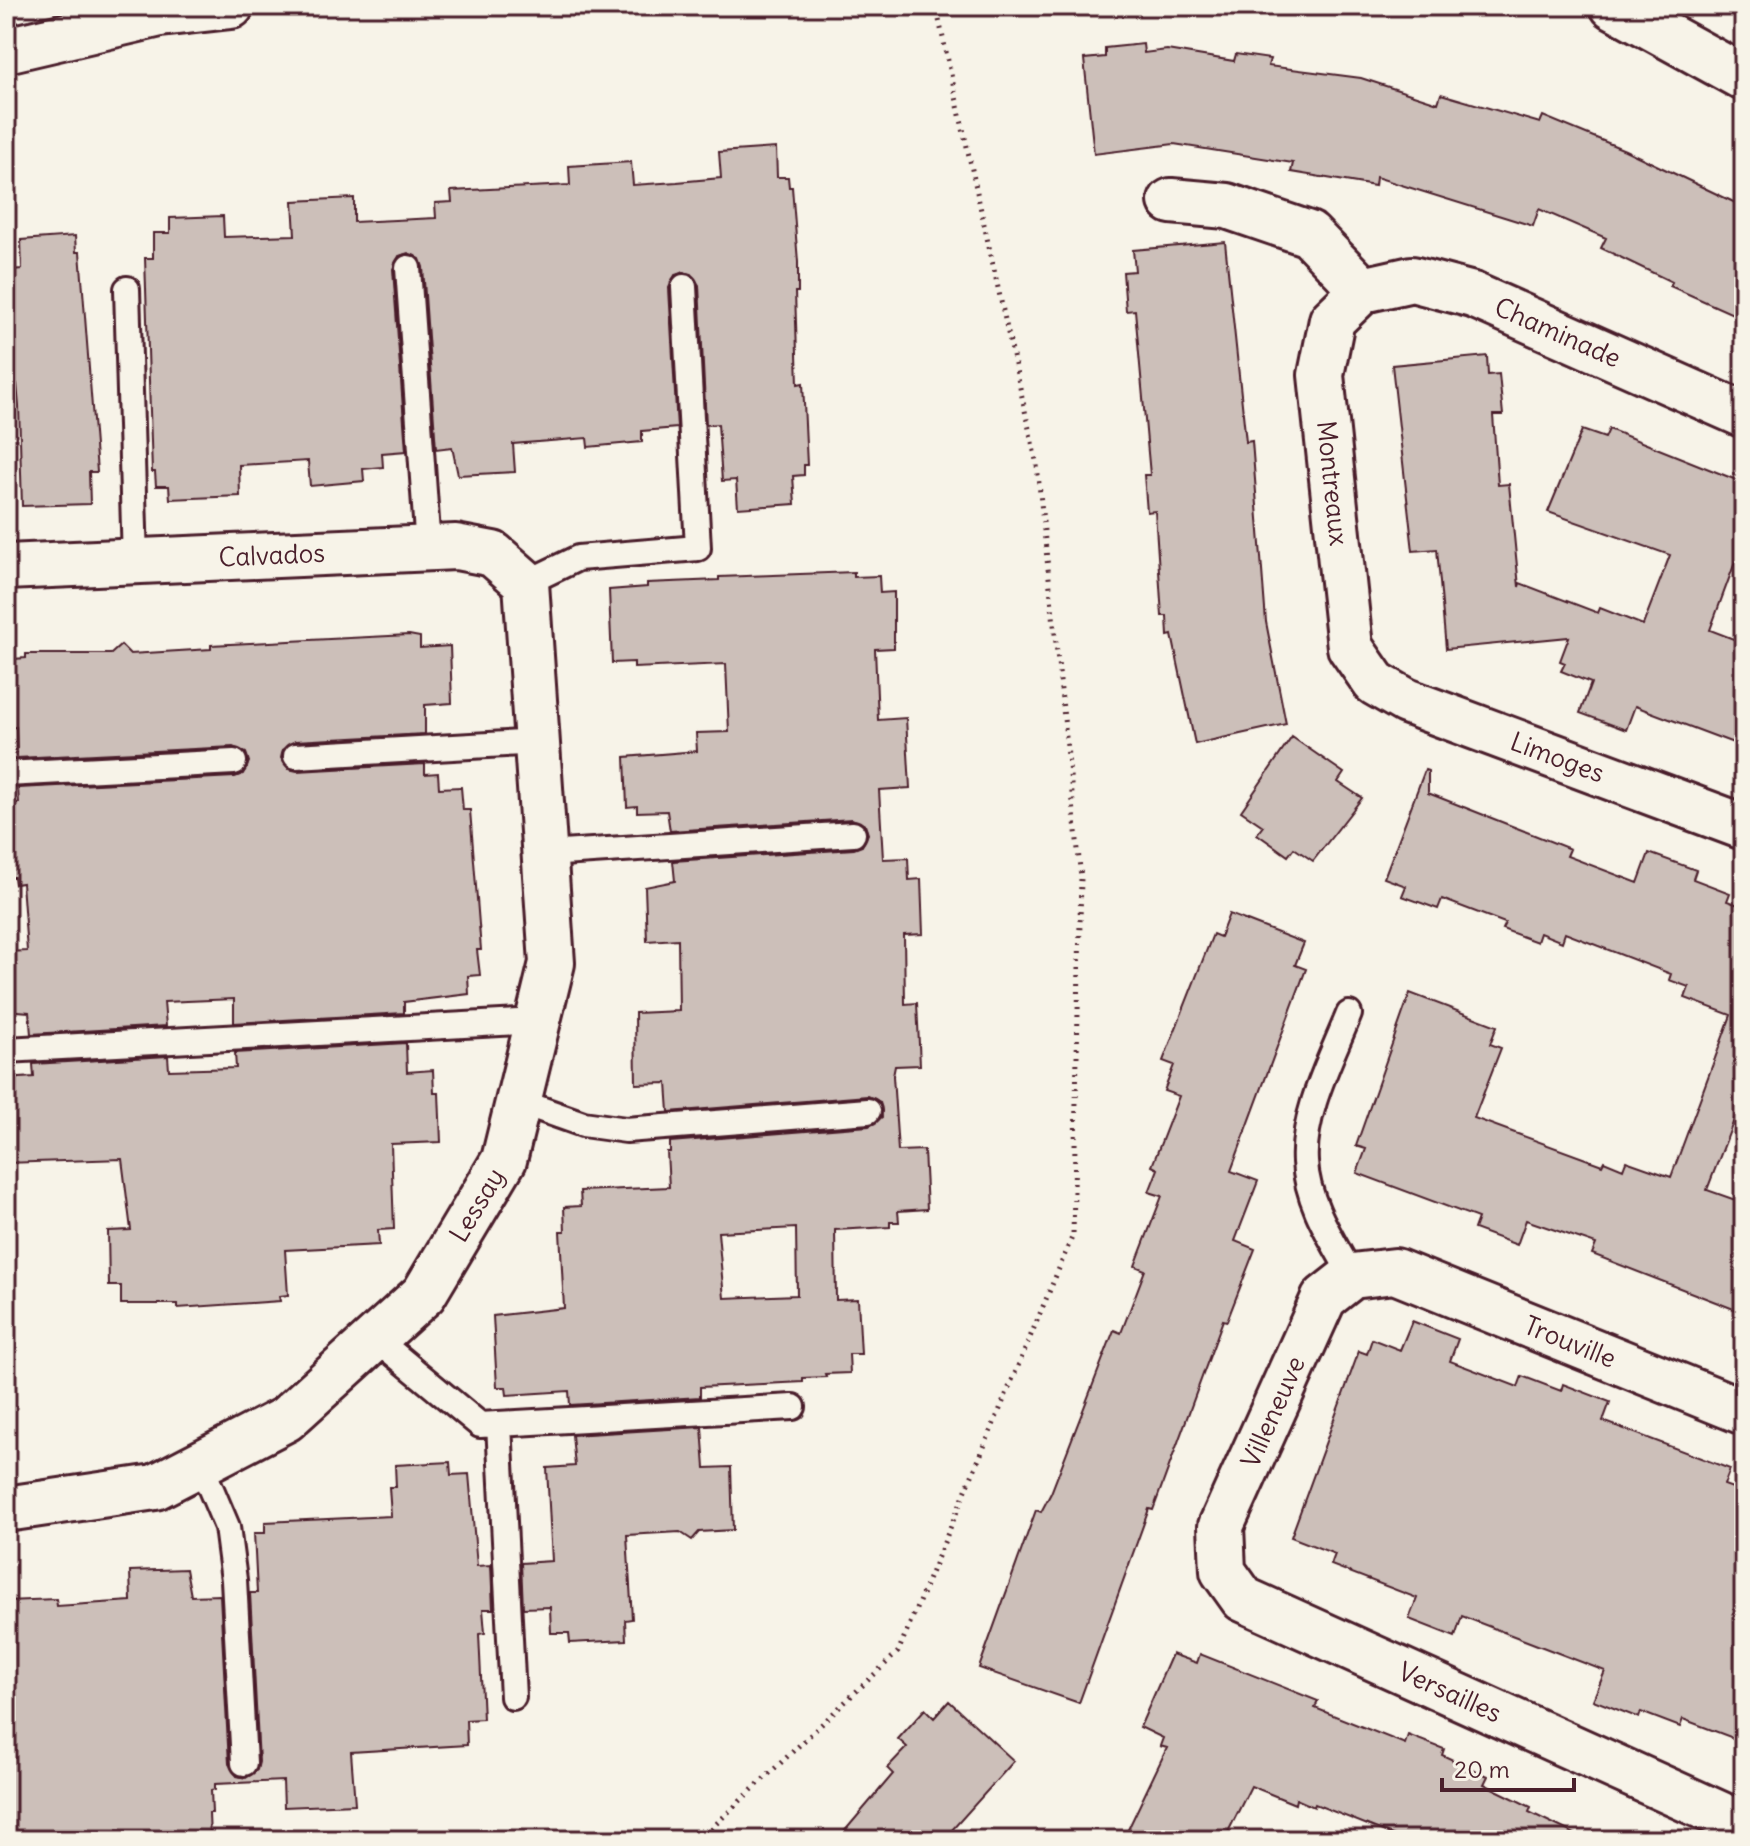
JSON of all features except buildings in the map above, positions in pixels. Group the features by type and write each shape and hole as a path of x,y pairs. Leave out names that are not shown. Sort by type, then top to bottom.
{"street":[{"path":"6,50 160,10 231,6"},
{"path":"1613,6 1744,78"},
{"path":"1171,201 1227,206 1309,234 1363,290"},
{"name":"Chaminade","path":"1363,290 1412,279 1473,295 1744,415"},
{"name":"Montreaux","path":"1363,290 1332,320 1321,375 1350,647 1375,683"},
{"name":"Calvados","path":"6,567 456,547 493,554 526,583"},
{"name":"Lessay","path":"6,1509 155,1487 286,1419 424,1294 504,1160 552,963 526,583"},
{"name":"Limoges","path":"1375,683 1406,701 1744,827"},
{"name":"Trouville","path":"1352,1276 1395,1271 1744,1412"},
{"name":"Villeneuve","path":"1243,1599 1223,1571 1221,1526 1324,1298 1352,1276"},
{"name":"Versailles","path":"1243,1599 1744,1825"}],"lane":[{"path":"408,268 428,548"},
{"path":"526,583 578,558 698,548 684,287"},
{"path":"127,289 135,562"},
{"path":"296,756 539,742"},
{"path":"6,774 234,762"},
{"path":"546,854 853,834"},
{"path":"1349,1014 1313,1107 1305,1162 1317,1211 1352,1276"},
{"path":"6,1050 538,1021"},
{"path":"518,1101 583,1124 626,1130 868,1111"},
{"path":"375,1338 480,1425 793,1407"},
{"path":"499,1424 513,1697"},
{"path":"200,1463 227,1527 234,1580 244,1763"}],"path":[{"path":"699,1840 898,1652 1073,1235 1081,878 1037,465 936,6"}]}
